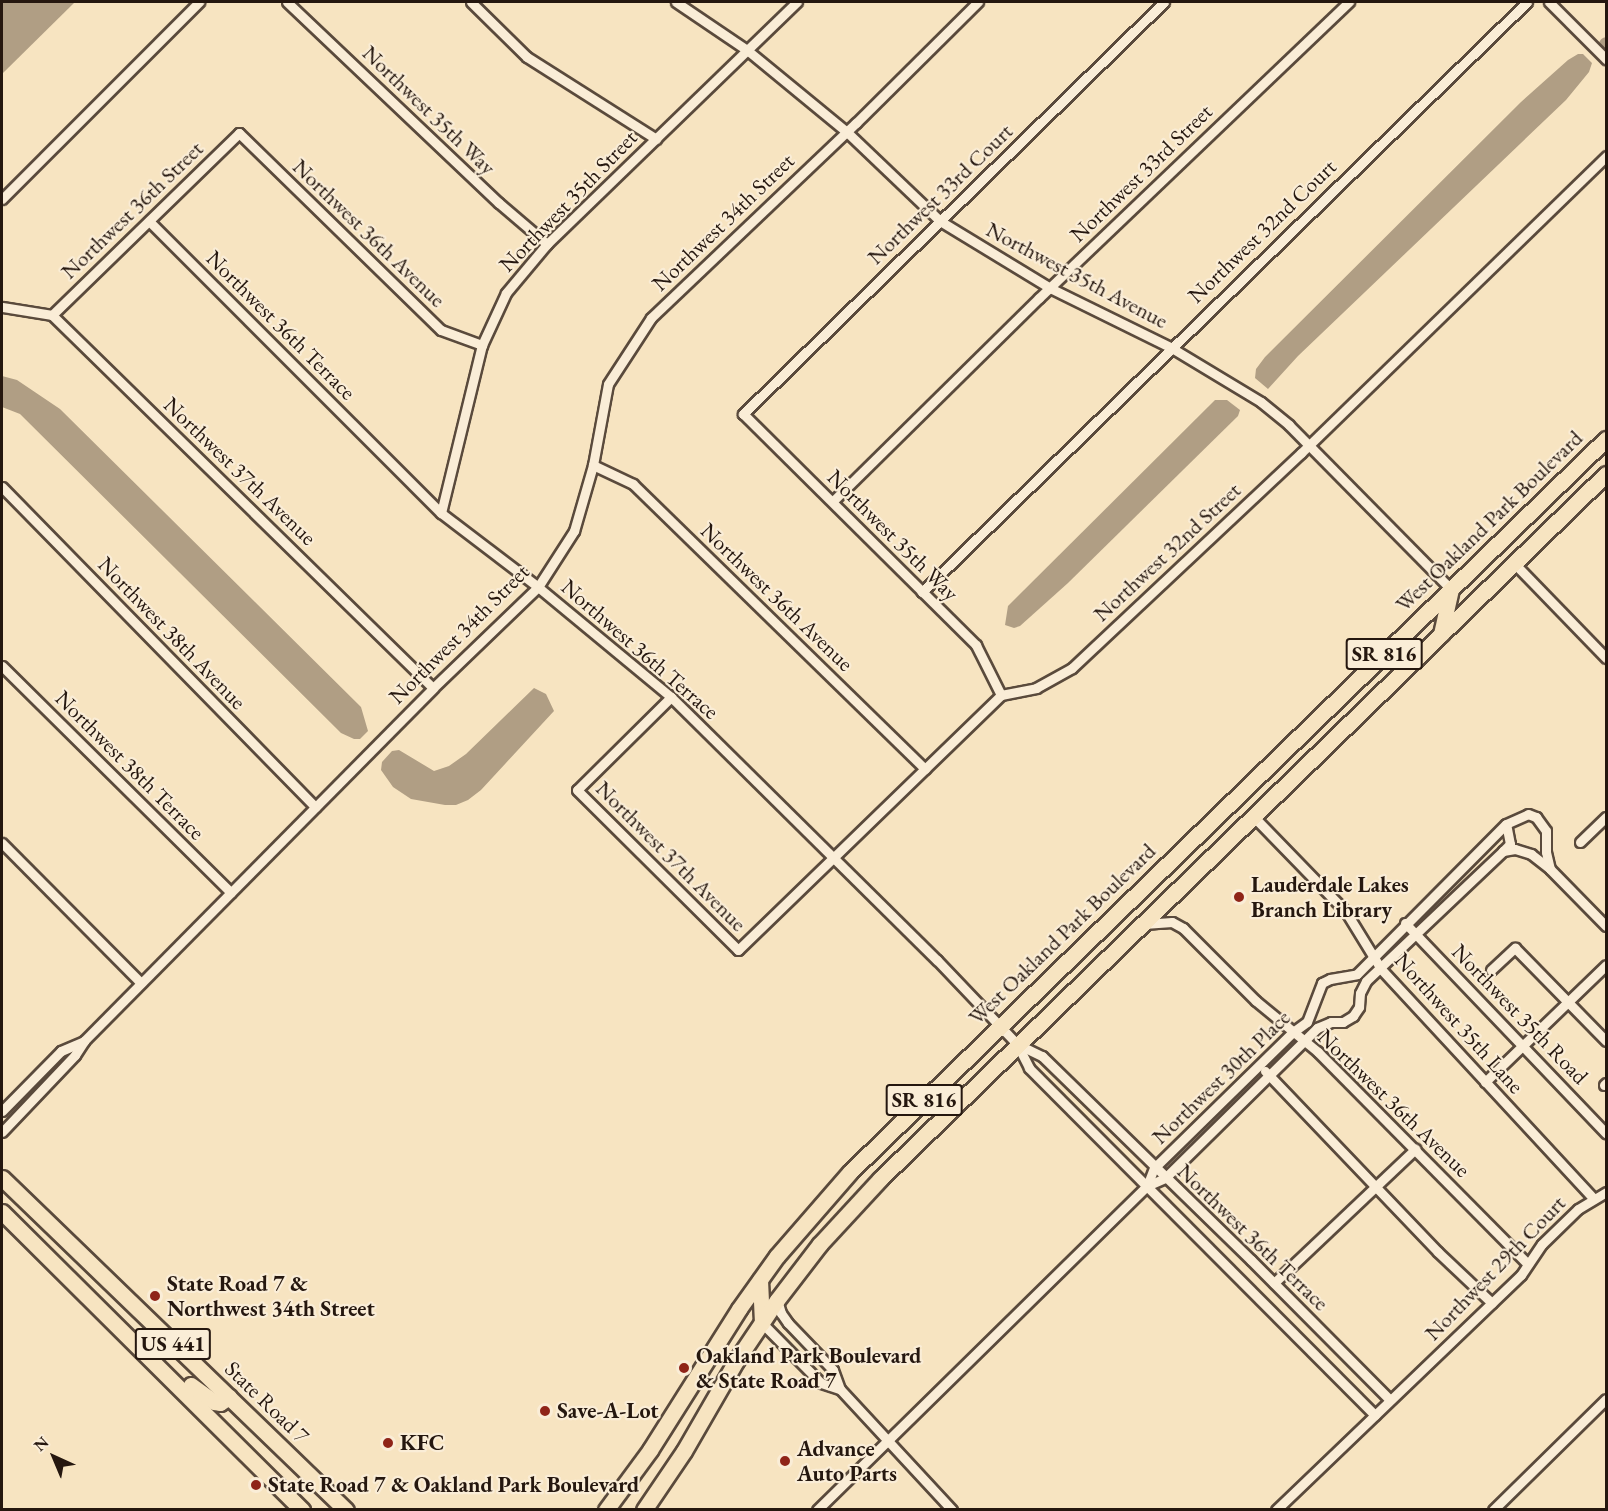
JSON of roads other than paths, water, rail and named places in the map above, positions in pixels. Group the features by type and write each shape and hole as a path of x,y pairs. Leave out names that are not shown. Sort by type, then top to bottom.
{"main road":[{"name":"West Oakland Park Boulevard","path":"606,1509 655,1442 739,1309 797,1232 850,1172 1606,439"},
{"name":"SR 816","path":"644,1509 689,1443 777,1300 820,1244 879,1179 1606,474"},
{"path":"1441,634 1451,589"},
{"path":"1252,782 1247,804 1253,816"},
{"path":"1228,839 1235,798"},
{"name":"State Road 7","path":"2,1178 346,1509"},
{"name":"US 441","path":"2,1212 302,1509"},
{"path":"760,1280 762,1323"},
{"path":"115,1323 141,1336 202,1396 220,1403 229,1397"}],"street":[{"path":"2,199 199,2"},
{"name":"Northwest 35th Way","path":"287,2 499,203 547,244"},
{"path":"471,2 527,57 656,139"},
{"name":"Northwest 35th Avenue","path":"676,2 747,50 847,132 940,221 1050,288 1170,347 1261,402 1310,445 1451,589"},
{"name":"Northwest 35th Street","path":"441,513 482,345 506,293 547,244 797,2"},
{"name":"Northwest 34th Street","path":"2,1132 75,1055 84,1041 141,983 433,688 538,587 574,531 593,465 608,384 651,318 847,132 978,2"},
{"name":"Northwest 33rd Court","path":"743,414 1164,2"},
{"name":"Northwest 33rd Street","path":"833,501 1050,288 1349,2"},
{"name":"Northwest 32nd Court","path":"922,592 1170,347 1527,2"},
{"path":"1550,2 1606,59"},
{"name":"Northwest 36th Avenue","path":"239,133 441,330 482,345"},
{"name":"Northwest 36th Street","path":"52,315 239,133"},
{"name":"Northwest 32nd Street","path":"1001,695 1036,688 1072,668 1310,445 1606,156"},
{"name":"Northwest 36th Terrace","path":"149,221 441,513 538,587 671,697 1000,1025 1017,1044 1029,1068 1375,1415"},
{"path":"3,306 52,315"},
{"name":"Northwest 37th Avenue","path":"52,315 433,688"},
{"name":"Northwest 35th Way","path":"743,414 976,645 1001,695"},
{"name":"Northwest 36th Avenue","path":"593,465 633,484 925,769"},
{"name":"Northwest 38th Avenue","path":"2,487 315,807"},
{"path":"1514,563 1606,658"},
{"name":"Northwest 38th Terrace","path":"2,666 231,893"},
{"path":"832,857 1001,695"},
{"name":"Northwest 37th Avenue","path":"671,697 577,790 738,950 832,857"},
{"name":"Northwest 30th Place","path":"1147,1186 1154,1168 1293,1032 1307,1022 1313,1013 1317,990 1322,984 1330,979 1357,974 1373,954 1506,824 1528,814 1536,818 1546,831 1546,852 1550,869"},
{"name":"Northwest 35th Lane","path":"1253,816 1346,912 1381,969 1594,1199"},
{"path":"1580,842 1606,817"},
{"path":"1503,851 1510,844 1506,824"},
{"path":"2,843 141,983"},
{"path":"1503,851 1515,849 1531,854 1550,869 1606,926"},
{"name":"Northwest 30th Place","path":"1147,1186 1165,1178 1317,1028 1331,1022 1343,1022 1353,1016 1359,1007 1360,993 1366,981 1503,851"},
{"name":"Northwest 36th Avenue","path":"1142,924 1172,922 1184,928 1415,1149 1528,1264"},
{"name":"Northwest 35th Road","path":"1405,923 1606,1133"},
{"path":"1491,970 1515,948 1606,1041"},
{"path":"1485,1082 1606,965"},
{"name":"Northwest 34th Street","path":"2,1111 61,1051 84,1041"},
{"name":"Northwest 36th Terrace","path":"1017,1044 1042,1056 1390,1400"},
{"path":"1259,1065 1438,1252 1492,1303"},
{"path":"1274,1283 1415,1149"},
{"path":"818,1509 1147,1186"},
{"name":"Northwest 29th Court","path":"1390,1400 1521,1275 1542,1244 1578,1209 1606,1192"},
{"path":"777,1300 781,1313 788,1323 833,1370 840,1389 952,1509"},
{"path":"762,1323 821,1383 840,1389"},
{"path":"1493,1509 1606,1399"},
{"path":"1276,1509 1390,1400"}],"place":[{"name":"Lauderdale Lakes Branch Library","path":"1239,897"},
{"name":"State Road 7 & Northwest 34th Street","path":"155,1296"},
{"name":"Oakland Park Boulevard & State Road 7","path":"684,1368"},
{"name":"Save-A-Lot","path":"545,1411"},
{"name":"KFC","path":"388,1443"},
{"name":"Advance Auto Parts","path":"785,1461"},
{"name":"State Road 7 & Oakland Park Boulevard","path":"256,1485"}]}
